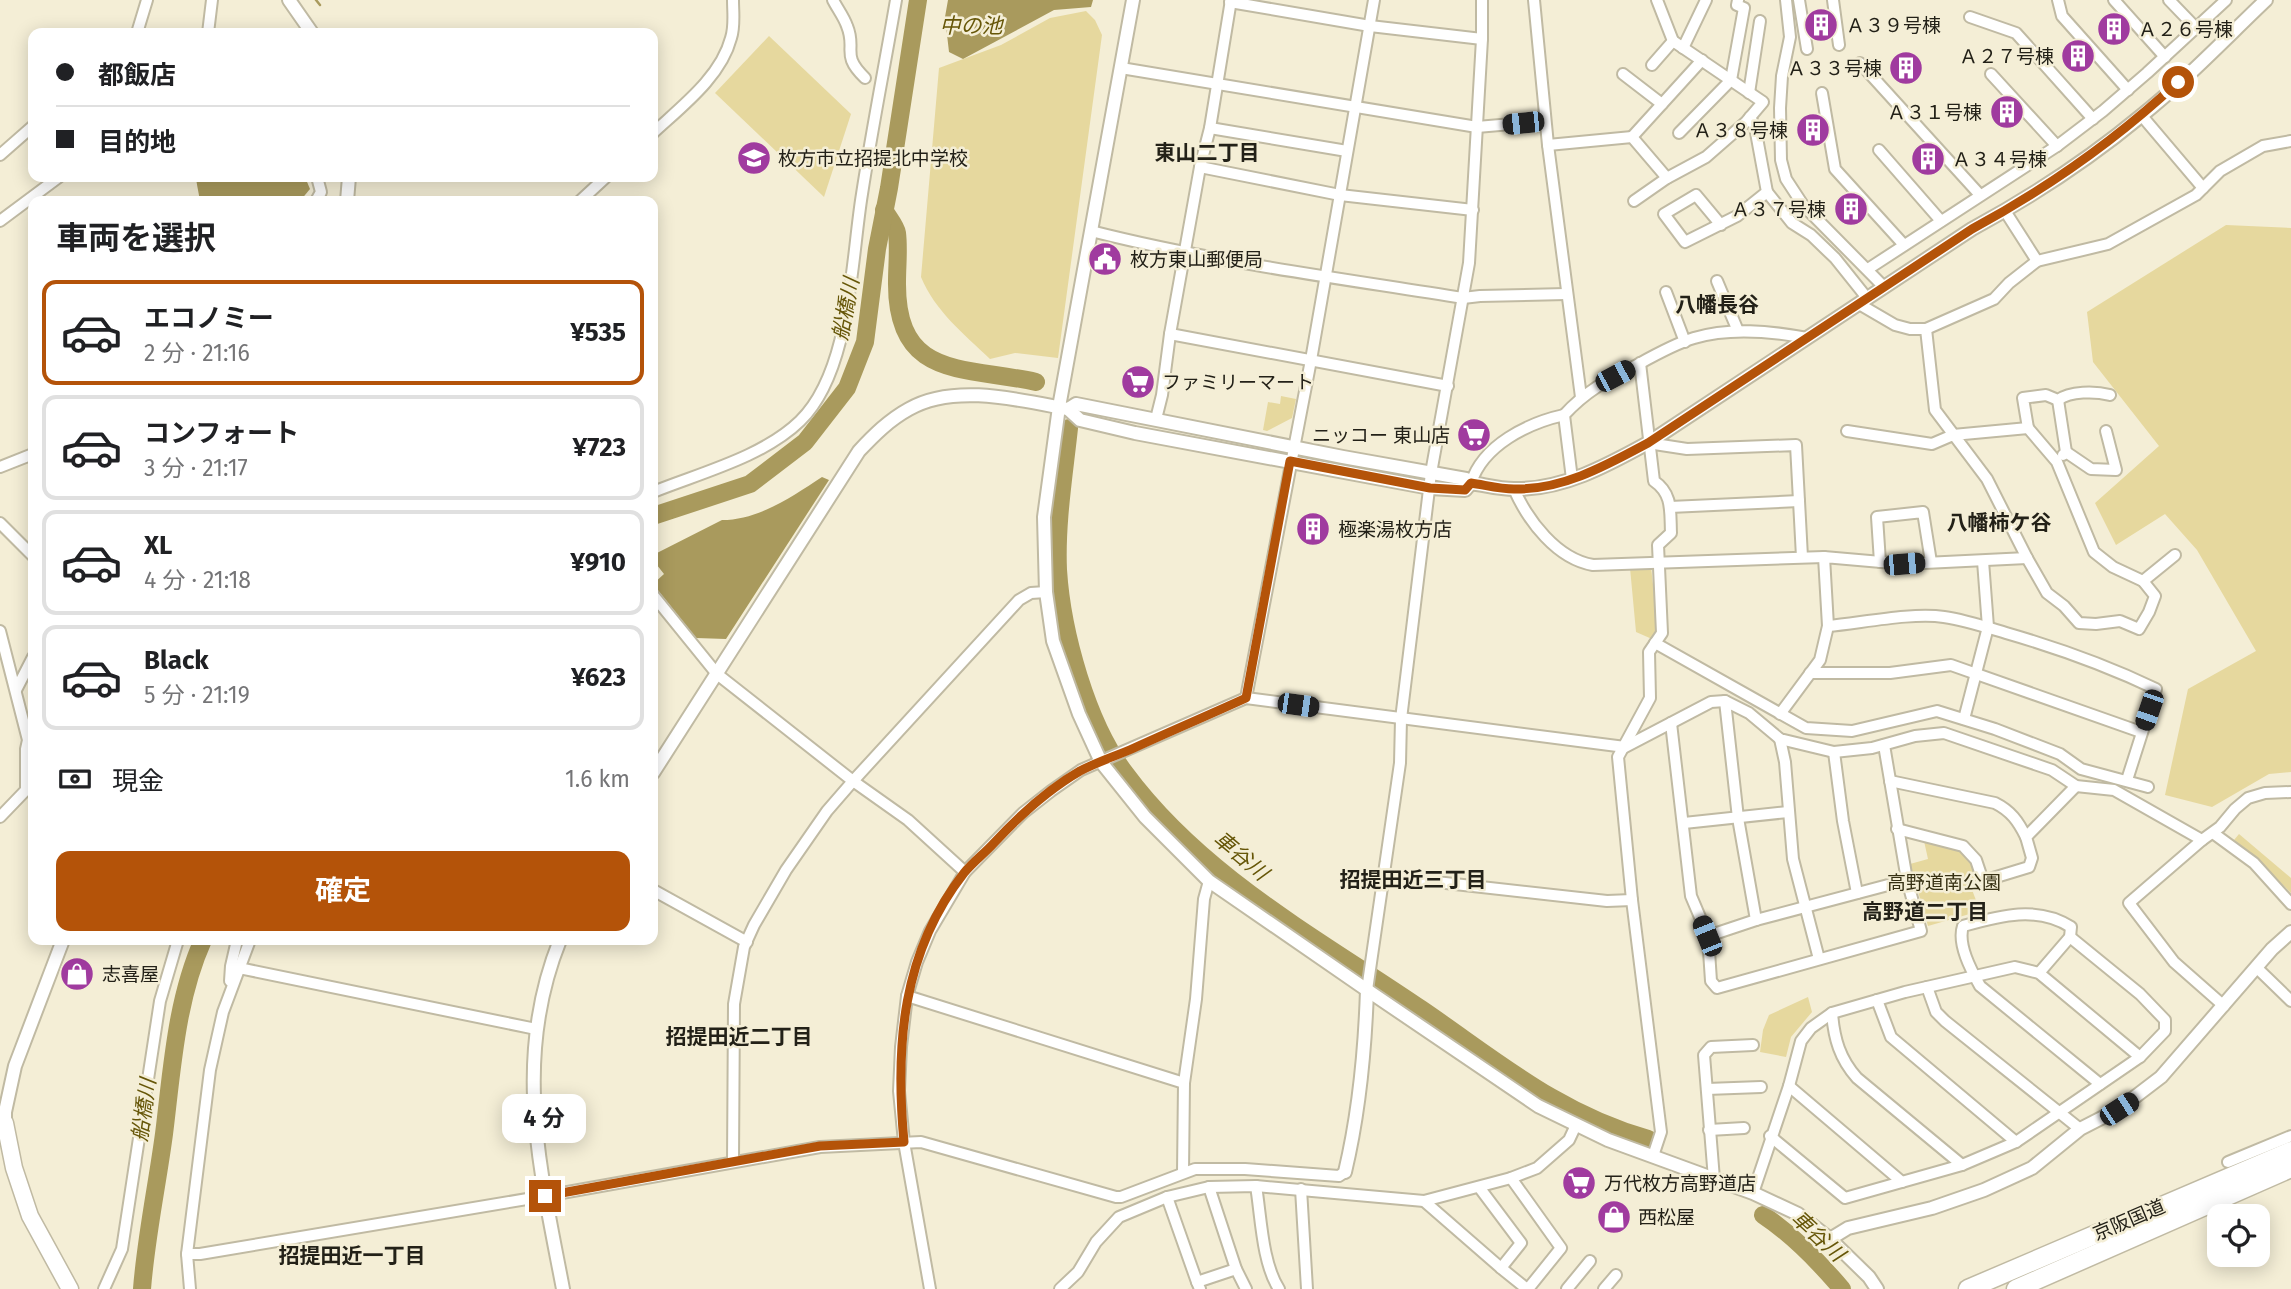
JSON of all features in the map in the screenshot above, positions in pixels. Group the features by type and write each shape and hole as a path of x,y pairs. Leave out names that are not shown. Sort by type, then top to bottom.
{"highway":[{"name":"京阪国道","path":"1968,1289 2291,1151"},
{"name":"京阪国道","path":"2016,1289 2291,1168"}],"main road":[{"path":"3,1123 30,1216 70,1289"}],"street":[{"path":"139,28 147,0"},
{"path":"209,28 212,0"},
{"path":"289,0 309,28"},
{"path":"658,128 692,97 722,59 731,41 734,27 733,0"},
{"path":"833,0 848,27 848,53 853,67 865,78"},
{"path":"658,490 767,445 801,420 824,387 843,327 862,193 896,0"},
{"path":"1133,0 1091,231 1044,517 1046,592 1054,640 1061,666 1106,760 1145,817 1209,881 1367,985 1538,1106 1608,1140 1753,1193 1798,1214 1830,1239 1869,1277 1877,1289"},
{"path":"1246,698 1311,360 1374,0"},
{"path":"187,1254 545,1196 820,1146 921,1142 1116,1197 1195,1170 1245,1169 1339,1176 1345,1172 1353,1139 1366,1024 1367,985 1400,763 1401,719 1431,473 1463,299 1473,210 1482,0"},
{"path":"1534,0 1545,121 1581,397"},
{"path":"1634,201 1667,178 1706,157 1763,102 1672,41 1657,0"},
{"path":"1683,48 1706,0"},
{"path":"1679,132 1731,80 1744,8 1737,5 1738,0"},
{"path":"1786,0 1790,37 1782,76 1780,119 1781,160 1786,179 1802,205 1884,287"},
{"path":"1799,0 1807,49"},
{"path":"1833,0 1839,45"},
{"path":"2058,0 2062,16 2128,90"},
{"path":"2114,0 2165,57"},
{"path":"2169,0 2196,28"},
{"path":"1868,270 2057,146 2128,90 2226,0"},
{"path":"658,765 859,451 883,426 910,408 953,396 973,394 1064,408 1076,404 1465,479 1471,483 1514,489 1572,479 1601,468 1648,443 1972,229 2005,211 2090,155 2142,116 2266,0"},
{"path":"1156,419 1231,1 1370,26 1482,39"},
{"path":"1970,17 2016,33 2093,118"},
{"path":"1749,93 1760,21"},
{"path":"1653,65 1672,41"},
{"path":"1548,145 1632,137 1702,60"},
{"path":"1860,63 1980,195"},
{"path":"1121,68 1477,127 1545,121"},
{"path":"1623,74 1662,104"},
{"path":"1991,74 2057,146"},
{"path":"1822,93 1835,169 1904,245"},
{"path":"2142,116 2203,188"},
{"path":"1750,117 1755,127 1767,192 1792,223 1811,235 1835,258 1863,301 1895,325 1910,329 1926,329 1994,299 2009,283 2038,261 2108,244 2196,195 2220,171 2263,146 2291,141"},
{"path":"1210,128 1347,151"},
{"path":"0,155 28,130"},
{"path":"1632,137 1667,178"},
{"path":"1878,150 1941,220"},
{"path":"1200,167 1340,195 1473,210"},
{"path":"35,196 53,182"},
{"path":"585,196 601,182"},
{"path":"1721,225 1696,195 1664,214 1685,242 1721,225 1738,216 1767,192"},
{"path":"0,221 28,202"},
{"path":"2005,211 2038,261"},
{"path":"1091,231 1142,244 1463,299 1480,296 1566,294"},
{"path":"1717,281 1738,331"},
{"path":"1666,292 1685,342"},
{"path":"1926,329 1935,410 1987,479 2026,558 2047,593 2064,606 2079,623 2120,621 2138,629 2155,596 2143,581 2113,567 2094,552 2057,462 2028,428 2023,398 2046,395 2058,400"},
{"path":"1064,408 1080,420 1430,488 1465,490 1471,483 1474,472 1496,447 1512,435 1564,415 1581,397 1600,384 1685,342 1738,331 1773,332 1807,338"},
{"path":"1170,334 1448,387"},
{"path":"1640,363 1654,481 1665,488 1670,507 1671,533 1658,545 1662,633 1649,652 1650,698 1618,757 1632,900 1661,1132 1653,1156"},
{"path":"2058,400 2076,394 2099,392 2110,395"},
{"path":"2058,400 2066,452 2091,468 2116,470 2106,431"},
{"path":"1564,415 1572,479"},
{"path":"1847,432 1932,444 1953,435 2028,428"},
{"path":"1648,443 1687,449 1796,445 1802,557"},
{"path":"2057,462 2066,452"},
{"path":"0,467 28,456"},
{"path":"1514,489 1521,505 1566,556 1579,563 1593,565 1824,556 1904,564 2026,558"},
{"path":"1670,507 1799,501"},
{"path":"1880,562 1877,517 1923,512 1931,562"},
{"path":"0,523 28,551"},
{"path":"2143,581 2175,555"},
{"path":"1780,714 1820,660 1828,626 1824,556"},
{"path":"1964,719 1988,627 1983,561"},
{"path":"733,1161 734,1004 747,942 754,925 786,870 827,811 853,781 1019,600 1031,593 1046,592"},
{"path":"658,601 717,674 853,781 908,820 965,872"},
{"path":"1828,626 1924,616 1944,617 1988,627 2118,671 2156,689 2127,780"},
{"path":"0,631 28,732"},
{"path":"1655,643 1806,728 1852,731 1937,711 2060,754 2081,769 2148,787"},
{"path":"1810,673 1890,673 1951,665 2141,732"},
{"path":"16,690 28,667"},
{"path":"930,1289 904,1142 899,1091 907,996 930,930 965,872 1023,813 1082,771 1246,698 1625,747 1711,702 1726,701 1749,713 1780,739 1834,752 1944,733 2052,770 2076,786 2114,790 2202,840"},
{"path":"1726,701 1738,818 1756,920"},
{"path":"1671,723 1691,896 1707,936 1711,981 1717,988 1921,931 1896,829 1884,745"},
{"path":"1780,739 1785,762 1793,859 1819,959"},
{"path":"0,817 26,790 28,747"},
{"path":"1834,752 1843,821 1857,892"},
{"path":"1890,781 1995,803 2007,809 2019,823 2032,858 2029,867 1983,881 1976,860 1963,846 1896,829"},
{"path":"2026,837 2076,786"},
{"path":"2224,1006 2174,962 2129,903 2213,833 2248,798 2265,793 2291,792"},
{"path":"1684,823 1788,812"},
{"path":"2213,833 2253,863 2291,904"},
{"path":"1383,876 1607,901 1632,900"},
{"path":"1707,936 1756,920 1907,880"},
{"path":"1183,1172 1184,1083 1196,999 1204,899 1209,881"},
{"path":"658,893 747,942"},
{"path":"2039,973 2070,937 2071,927 2065,923 2035,914 2010,914 1963,926 1960,935 1973,975 1980,986 2100,1084"},
{"path":"1830,1239 1848,1228 1932,1208 2032,1168 2080,1129 2119,1109 2149,1087 2184,1052 2291,932"},
{"path":"1770,1136 1845,1198 1962,1165 2016,1142 2140,1057 2165,1031 2165,1020 2140,994 2070,937"},
{"path":"3,1123 15,1066 61,945"},
{"path":"104,1289 122,1249 156,1020 177,945"},
{"path":"233,982 230,981 230,966 236,945"},
{"path":"190,1289 187,1254 210,1070 223,1012 248,945"},
{"path":"558,945 544,986 537,1029 532,1097 545,1196 563,1289"},
{"path":"1753,1193 1789,1086 1801,1041 1811,1028 1832,1013 1973,975 2015,967 2039,973 2140,1057"},
{"path":"239,968 537,1029"},
{"path":"2257,968 2291,1001"},
{"path":"1927,987 1936,1012 1945,1021 2080,1129"},
{"path":"907,996 1184,1083"},
{"path":"1877,1000 1891,1037 2016,1142"},
{"path":"1832,1013 1833,1031 1845,1064 1857,1078 1962,1165"},
{"path":"1714,1179 1704,1055 1711,1047 1753,1045"},
{"path":"1789,1086 1902,1182"},
{"path":"1707,1089 1761,1087"},
{"path":"1060,1289 1078,1272 1096,1242 1119,1217 1167,1197 1209,1187 1256,1186 1424,1201 1511,1178 1537,1168 1569,1140 1576,1125"},
{"path":"1709,1130 1744,1128"},
{"path":"2228,1162 2291,1136"},
{"path":"1424,1201 1527,1289 1561,1248 1511,1178"},
{"path":"1256,1186 1267,1254 1274,1281 1279,1289"},
{"path":"1209,1187 1236,1269 1246,1289"},
{"path":"1479,1187 1521,1243 1501,1268"},
{"path":"1301,1189 1307,1289"},
{"path":"1167,1197 1199,1286 1236,1269"},
{"path":"1567,1289 1590,1261"},
{"path":"1604,1289 1616,1275"}],"green space":[{"path":"1086,11 1095,20 1102,35 1058,358 1015,353 990,359 942,311 921,277 939,68 1001,45 1050,18"},
{"path":"769,36 851,114 824,197 715,93"},
{"path":"2226,225 2291,228 2291,772 2269,774 2212,807 2165,795 2188,689 2256,651 2197,550 2165,514 2116,545 2095,503 2159,446 2093,362 2087,312"},
{"path":"1281,396 1296,399 1292,418 1267,431 1263,430 1268,402 1280,404"},
{"path":"1651,567 1658,629 1652,639 1636,632 1630,568"},
{"path":"2239,834 2291,878 2291,893 2234,840"},
{"name":"高野道南公園","path":"1924,841 1960,849 1969,856 1979,883 1971,887 1980,911 1928,926 1910,864 1928,859"},
{"path":"1808,997 1812,1012 1791,1037 1786,1057 1760,1052 1763,1030 1769,1015"}],"water":[{"name":"中の池","path":"948,0 1093,0 1091,7 1054,10 963,59 949,52 945,17"},
{"path":"197,182 307,182 310,189 304,196 199,196"},
{"path":"822,477 829,480 726,639 696,638 658,590 658,579 664,574 658,566 658,552 722,520 749,516 775,506"}],"waterway":[{"path":"316,0 320,5"},
{"name":"船橋川","path":"658,514 750,484 805,442 847,388 865,342 877,249 918,0"},
{"name":"車谷川","path":"884,210 897,233 900,314 908,337 922,352 939,363 1036,382"},
{"name":"車谷川","path":"1069,428 1058,535 1058,570 1071,649 1088,703 1111,753 1155,810 1189,843 1263,903 1502,1066 1585,1115 1648,1139"},
{"name":"船橋川","path":"142,1289 176,1036 187,987 201,945"},
{"name":"車谷川","path":"1763,1215 1805,1249 1842,1289"}],"place":[{"name":"Ａ３９号棟","path":"1821,25"},
{"name":"Ａ２６号棟","path":"2114,29"},
{"name":"Ａ２７号棟","path":"2078,56"},
{"name":"Ａ３３号棟","path":"1906,68"},
{"name":"Ａ３１号棟","path":"2007,112"},
{"name":"Ａ３８号棟","path":"1813,130"},
{"name":"枚方市立招提北中学校","path":"754,158"},
{"name":"Ａ３４号棟","path":"1928,159"},
{"name":"Ａ３７号棟","path":"1851,209"},
{"name":"枚方東山郵便局","path":"1105,259"},
{"name":"ファミリーマート","path":"1138,382"},
{"name":"ニッコー 東山店","path":"1474,435"},
{"name":"極楽湯枚方店","path":"1313,529"},
{"name":"志喜屋","path":"77,974"},
{"name":"万代枚方高野道店","path":"1579,1183"},
{"name":"西松屋","path":"1614,1217"}],"district":[{"name":"東山二丁目","path":"1207,153"},
{"name":"八幡長谷","path":"1717,305"},
{"name":"八幡柿ケ谷","path":"1999,523"},
{"name":"招提田近三丁目","path":"1413,880"},
{"name":"高野道二丁目","path":"1925,912"},
{"name":"招提田近二丁目","path":"739,1037"},
{"name":"招提田近一丁目","path":"352,1256"}],"route":[{"path":"545,1196 820,1146 904,1142 899,1091 907,996 930,930 965,872 1023,813 1051,791 1082,771 1246,698 1290,461 1430,488 1465,490 1471,483 1514,489 1536,487 1572,479 1601,468 1648,443 1972,229 2005,211 2090,155 2142,116 2178,82"}]}
